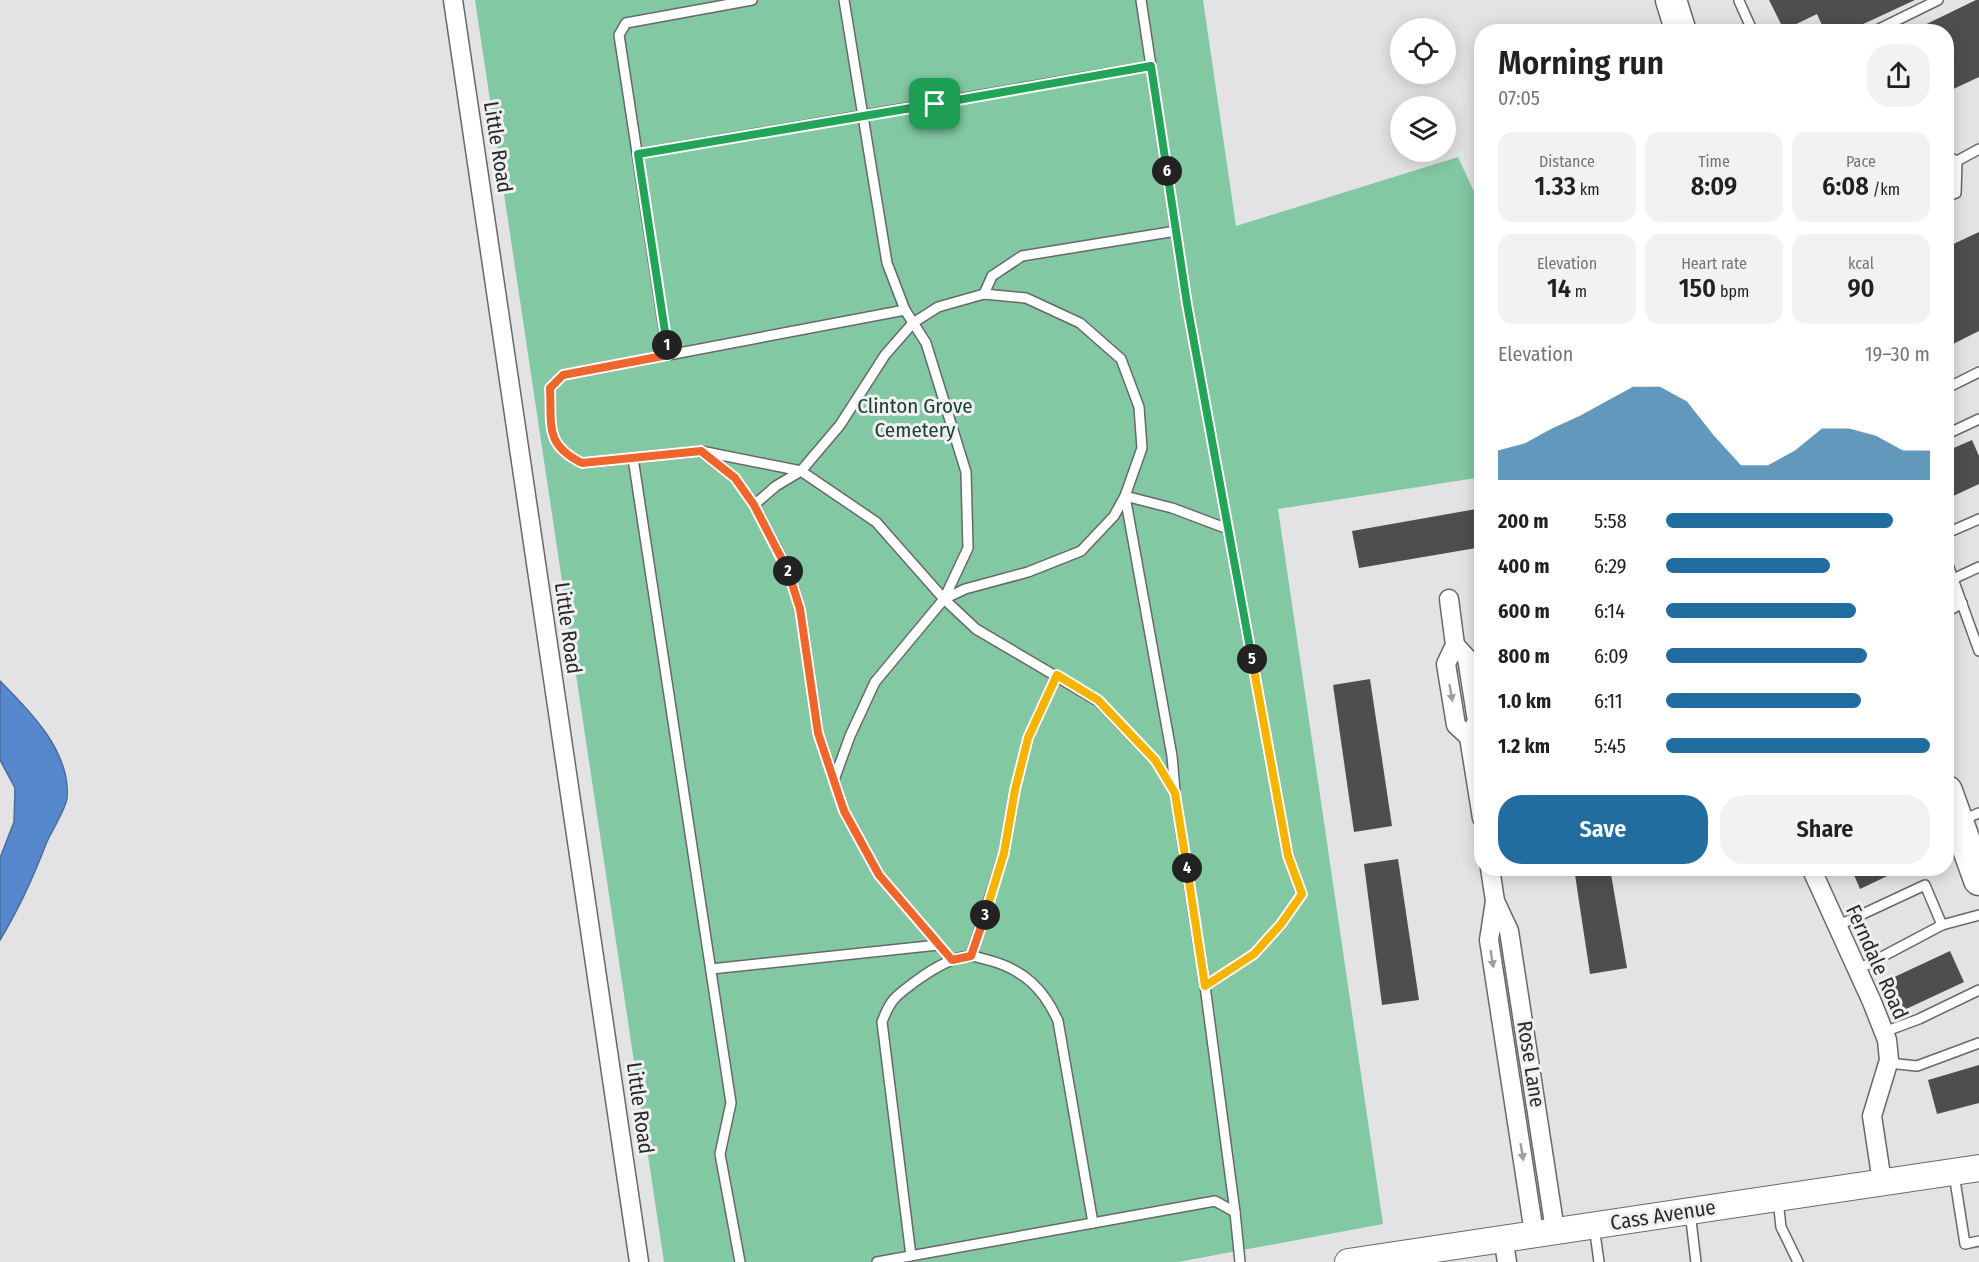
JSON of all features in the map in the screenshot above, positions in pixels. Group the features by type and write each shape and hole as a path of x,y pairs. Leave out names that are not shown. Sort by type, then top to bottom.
{"main road":[{"path":"1671,0 1678,24"},
{"path":"1954,800 1968,817 1979,880"},
{"name":"Cass Avenue","path":"1348,1262 1505,1250 1545,1231 1594,1226 1979,1168"}],"street":[{"name":"Little Road","path":"453,0 639,1262"},
{"path":"1449,599 1455,645 1467,658 1474,702"},
{"path":"1474,727 1469,737 1474,768"},
{"name":"Rose Lane","path":"1491,876 1495,901 1489,940 1545,1231"},
{"name":"Ferndale Road","path":"1815,876 1884,1032 1888,1063 1872,1116 1882,1182"}],"lane":[{"path":"668,355 619,34 626,23 752,0"},
{"path":"834,780 850,736 875,682 944,599 968,548 966,472 926,343 905,310 886,263 844,0"},
{"path":"1141,0 1176,231 1228,529 1288,856 1302,894 1281,924 1254,954 1205,986"},
{"path":"1889,24 1938,0"},
{"path":"1739,1 1749,24"},
{"path":"638,154 1151,66"},
{"path":"1957,161 1979,149"},
{"path":"1954,194 1956,193 1957,161"},
{"path":"984,294 992,276 1022,256 1176,231"},
{"path":"754,505 776,486 801,471 840,425 885,355 913,323 938,307 984,294 1026,298 1080,323 1121,359 1139,407 1142,448 1125,496 1114,516 1081,551 1028,572 965,589 944,599"},
{"path":"905,310 563,375 550,388 552,439 567,455 582,463 701,451 801,471 876,522 944,599 976,629 1098,700 1155,760 1175,793"},
{"path":"1954,384 1979,372"},
{"path":"1954,431 1979,419"},
{"path":"701,451 735,478 754,505 788,570 800,609 818,733 844,811 879,875 952,960"},
{"path":"633,458 731,1104 720,1154 740,1262"},
{"path":"1125,496 1172,508 1228,529"},
{"path":"1125,496 1172,756 1175,793 1205,986 1240,1262"},
{"path":"1954,530 1979,519"},
{"path":"1954,579 1979,567"},
{"path":"1954,582 1977,637 1979,651"},
{"path":"1954,600 1962,603"},
{"path":"1954,608 1962,603"},
{"path":"971,956 1004,853 1015,790 1028,738 1057,675"},
{"path":"1837,926 1925,885 1942,925"},
{"path":"1857,970 1942,925 1979,915"},
{"path":"711,969 938,945"},
{"path":"911,1256 882,1022 890,1001 926,973 952,960 971,956 1012,969 1029,979 1048,998 1058,1021 1093,1223"},
{"path":"1884,1032 1919,1019 1979,990"},
{"path":"1888,1063 1917,1066 1979,1042"},
{"path":"1953,1172 1965,1244 1979,1241"},
{"path":"1777,1198 1781,1227 1798,1262"},
{"path":"877,1262 1215,1202 1235,1212"},
{"path":"1689,1210 1696,1262"},
{"path":"1594,1226 1599,1262"}],"green space":[{"name":"Clinton Grove Cemetery","path":"475,0 1203,0 1236,226 1442,162 1456,162 1458,157 1474,192 1474,478 1278,509 1383,1224 1178,1262 664,1262"}],"water":[{"path":"0,681 24,705 55,749 66,781 67,798 25,893 0,940 0,858 14,822 15,788 0,760"}],"building":[{"path":"1769,0 1915,0 1863,24 1821,24 1817,14 1796,24 1781,24"},
{"path":"1979,0 1979,77 1954,89 1954,24 1926,24"},
{"path":"1979,232 1979,331 1954,344 1954,244"},
{"path":"1972,440 1979,456 1979,484 1954,496 1954,448"},
{"path":"1474,509 1474,548 1359,568 1352,531"},
{"path":"1370,679 1392,826 1354,832 1333,685"},
{"path":"1398,859 1419,1000 1382,1005 1364,864"},
{"path":"1575,876 1611,876 1627,968 1590,974"},
{"path":"1854,876 1887,876 1860,889"},
{"path":"1950,951 1964,982 1904,1010 1890,979"},
{"path":"1979,1065 1979,1103 1937,1114 1928,1080"}],"route":[{"path":"1151,66 1187,304 1288,856 1302,894 1281,924 1254,954 1205,986 1175,793 1155,760 1098,700 1057,675 1028,738 1015,790 1004,853 971,956 952,960 879,875 844,811 818,733 800,609 788,570 754,505 735,478 701,451 582,463 567,455 552,439 550,388 563,375 668,355 638,154 935,104 1151,66"}]}
